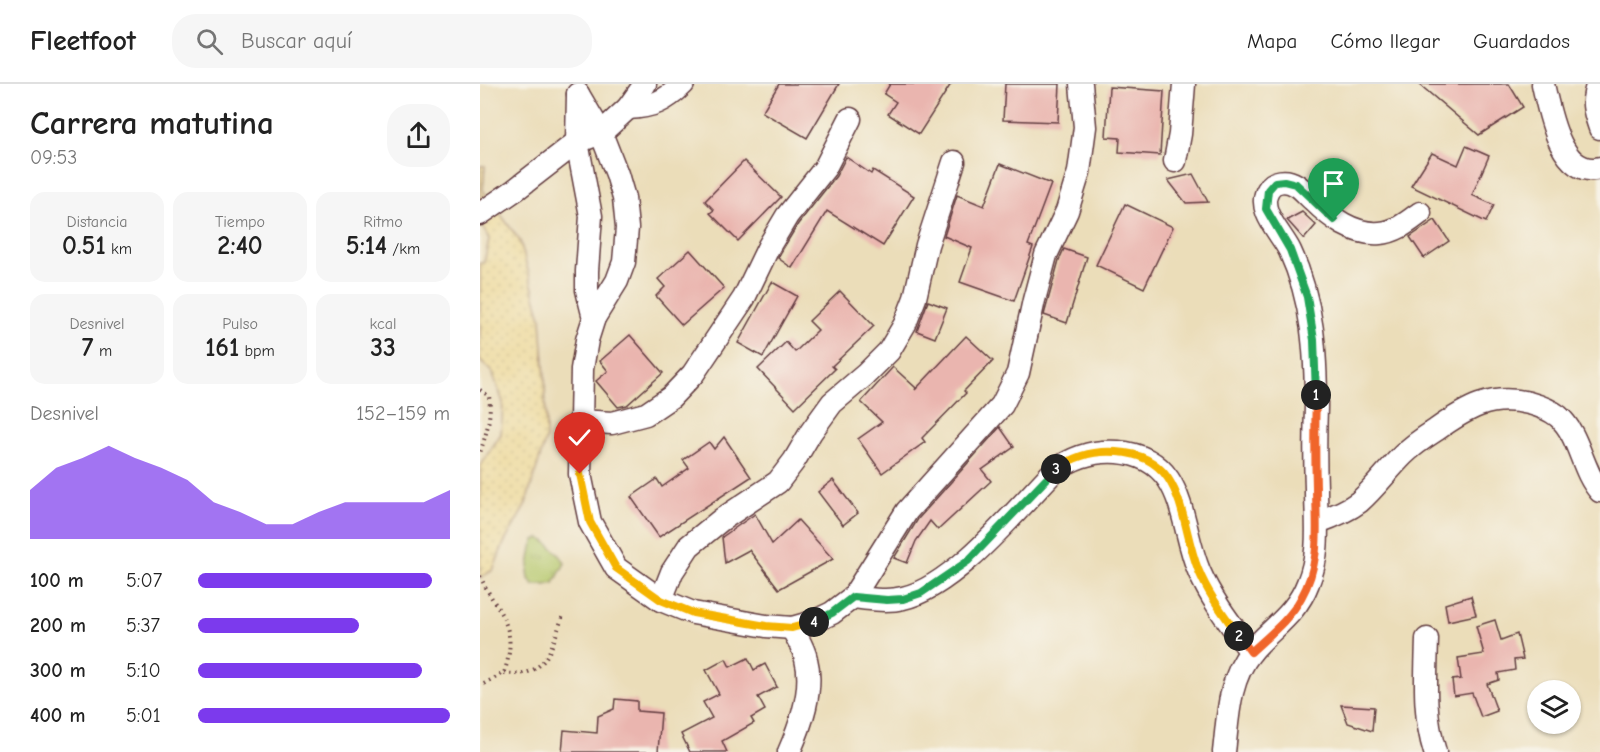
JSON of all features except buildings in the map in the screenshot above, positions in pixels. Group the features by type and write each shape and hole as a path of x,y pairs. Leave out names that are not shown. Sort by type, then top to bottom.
{"street":[{"path":"480,214 577,142 601,133 628,108 645,84"},
{"path":"628,108 649,107 656,104 683,84"},
{"path":"578,89 601,133 624,198 626,212 624,262 617,281 594,318 582,369 580,474 590,522 616,568 661,600 693,613 766,626 792,628 832,613 853,597 907,511 1002,405 1018,373 1046,255 1067,212 1079,172 1085,127 1081,84"},
{"path":"1175,161 1180,134 1184,84"},
{"path":"1543,84 1552,121 1561,144 1571,160 1578,167 1587,170 1600,168"},
{"path":"1598,84 1594,94 1593,109 1600,128"},
{"path":"578,89 577,142 591,216 587,290 594,318"},
{"path":"580,421 612,423 646,414 671,396 693,374 744,298 769,246 787,216 825,168 850,119"},
{"path":"661,600 672,572 689,546 721,520 778,482 832,403 889,351 905,324 915,298 927,245 954,162"},
{"path":"1224,752 1235,682 1251,652 1278,627 1300,601 1309,582 1316,555 1318,522 1314,340 1307,297 1290,250 1266,209 1268,190 1275,182 1284,181 1296,184 1334,220 1358,231 1381,233 1402,227 1420,213"},
{"path":"588,243 626,248"},
{"path":"1318,522 1358,503 1405,453 1457,415 1483,403 1498,400 1517,400 1544,407 1557,415 1566,424 1593,484 1600,491"},
{"path":"853,597 887,600 903,599 921,593 968,561 1054,471 1070,459 1089,453 1129,453 1150,461 1164,472 1176,492 1198,569 1214,601 1251,652"},
{"path":"789,752 797,734 808,691 807,659 792,628"},
{"path":"1427,639 1426,712 1428,731 1435,752"}],"path":[{"path":"480,390 489,396 491,410 489,427 480,453"},
{"path":"480,576 505,620 510,639 510,657 504,674"},
{"path":"480,686 504,674 526,675 536,669 545,659 564,613"}],"green space":[{"path":"539,538 554,549 565,563 554,583 533,585 529,579 532,547 535,540"}],"sand":[{"path":"480,166 485,166 483,190 520,241 541,318 546,438 525,506 504,543 493,570 480,578 481,464 501,434 503,402 492,372 480,361 480,263 484,263 489,239 480,222"}],"route":[{"path":"580,474 590,522 616,568 661,600 693,613 766,626 792,628 832,613 853,597 887,600 903,599 921,593 968,561 1054,471 1070,459 1089,453 1129,453 1150,461 1164,472 1176,492 1198,569 1214,601 1251,652 1278,627 1300,601 1309,582 1316,555 1318,522 1314,340 1307,297 1290,250 1266,209 1268,190 1275,182 1284,181 1296,184 1334,220"}]}
